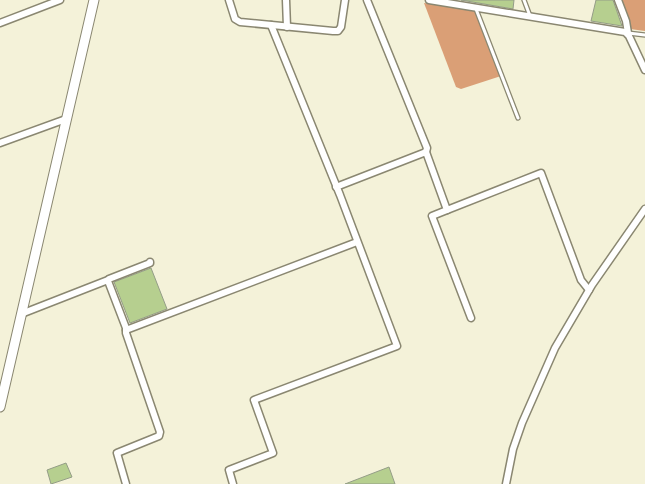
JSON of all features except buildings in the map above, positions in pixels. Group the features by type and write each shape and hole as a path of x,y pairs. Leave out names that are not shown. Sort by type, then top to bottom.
{"street":[{"path":"0,23 60,0"},
{"path":"0,407 94,0"},
{"path":"230,0 234,16 238,21 338,31 342,24 345,0"},
{"path":"286,0 287,27"},
{"path":"367,0 427,148 426,152 447,210"},
{"path":"429,0 628,33"},
{"path":"618,0 628,33 645,70"},
{"path":"233,484 229,470 273,453 254,400 397,346 271,25"},
{"path":"0,143 66,119"},
{"path":"336,187 426,152"},
{"path":"471,318 432,216 542,173 581,280 589,290"},
{"path":"506,484 513,449 522,423 555,348 589,290 645,209"},
{"path":"126,330 357,242"},
{"path":"21,314 150,264 150,262"},
{"path":"108,280 160,435 117,453 116,456 126,484"}],"lane":[{"path":"524,0 530,16"},
{"path":"476,8 518,118"},
{"path":"628,33 645,35"}],"shaded area":[{"path":"619,0 645,0 645,31 630,29"},
{"path":"424,3 475,9 501,76 461,89 456,87"}]}
